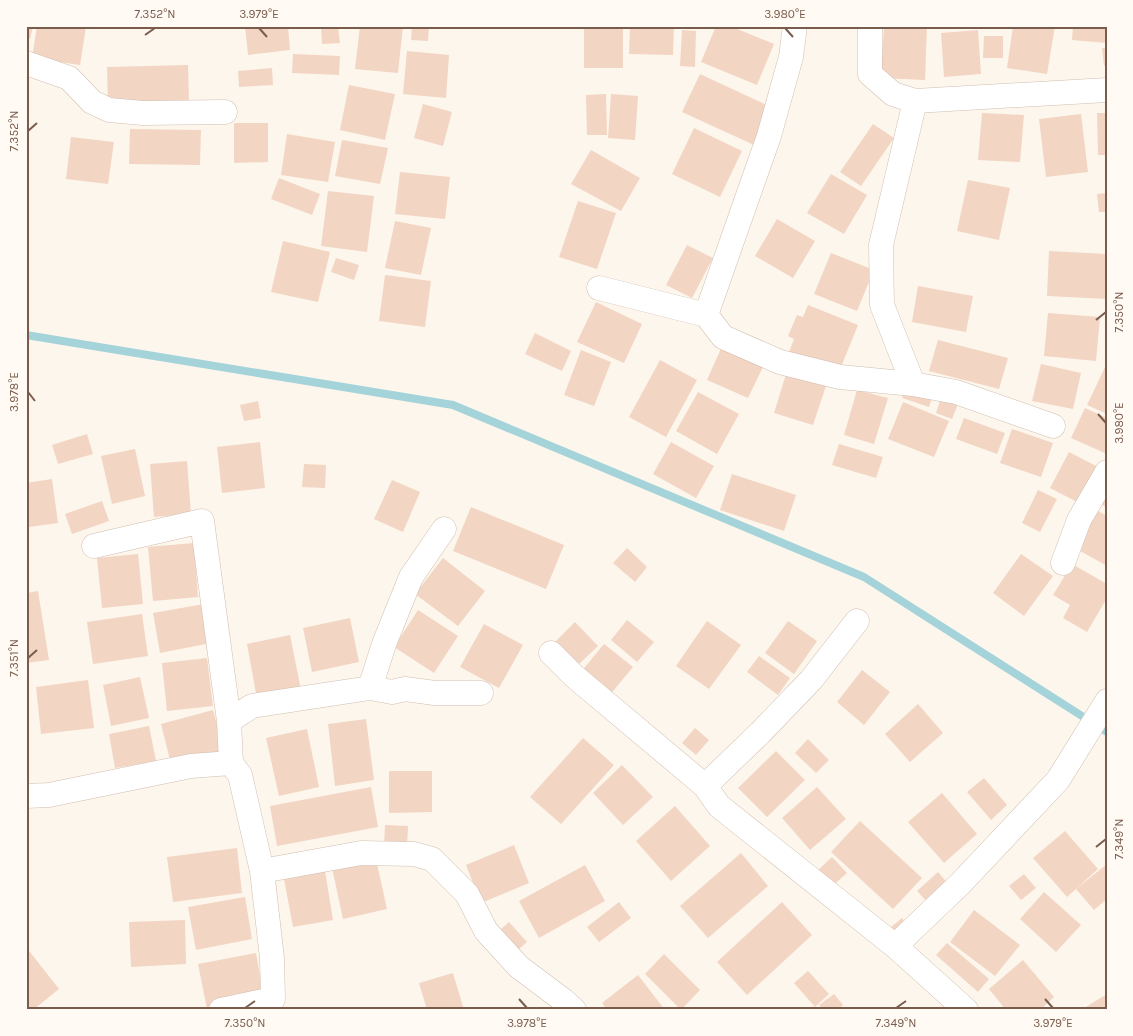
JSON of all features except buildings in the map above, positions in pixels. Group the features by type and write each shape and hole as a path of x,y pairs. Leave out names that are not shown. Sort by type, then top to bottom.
{"street":[{"path":"706,315 769,136 790,56 795,26"},
{"path":"870,26 870,74 893,94 915,101 1107,90"},
{"path":"26,63 69,78 92,102 109,110 142,113 225,112"},
{"path":"913,384 882,305 881,245 915,101"},
{"path":"599,288 706,315 723,337 780,362 840,377 913,384 956,392 1052,426"},
{"path":"1063,563 1079,520 1107,472"},
{"path":"94,546 202,521 229,720 231,763 240,775 262,871 272,958 273,999 221,1010"},
{"path":"370,688 384,644 411,576 444,529"},
{"path":"705,786 760,734 811,680 857,622"},
{"path":"551,653 574,676 705,786 719,806 895,946 966,1010"},
{"path":"229,720 252,706 370,688 392,692 405,689 435,693 481,693"},
{"path":"895,946 960,884 1058,780 1107,701"},
{"path":"26,796 49,796 191,766 231,763"},
{"path":"262,871 361,853 414,854 432,859 467,894 486,930 519,967 574,1010"}],"waterway":[{"path":"26,335 453,405 864,577 1107,732"}]}
